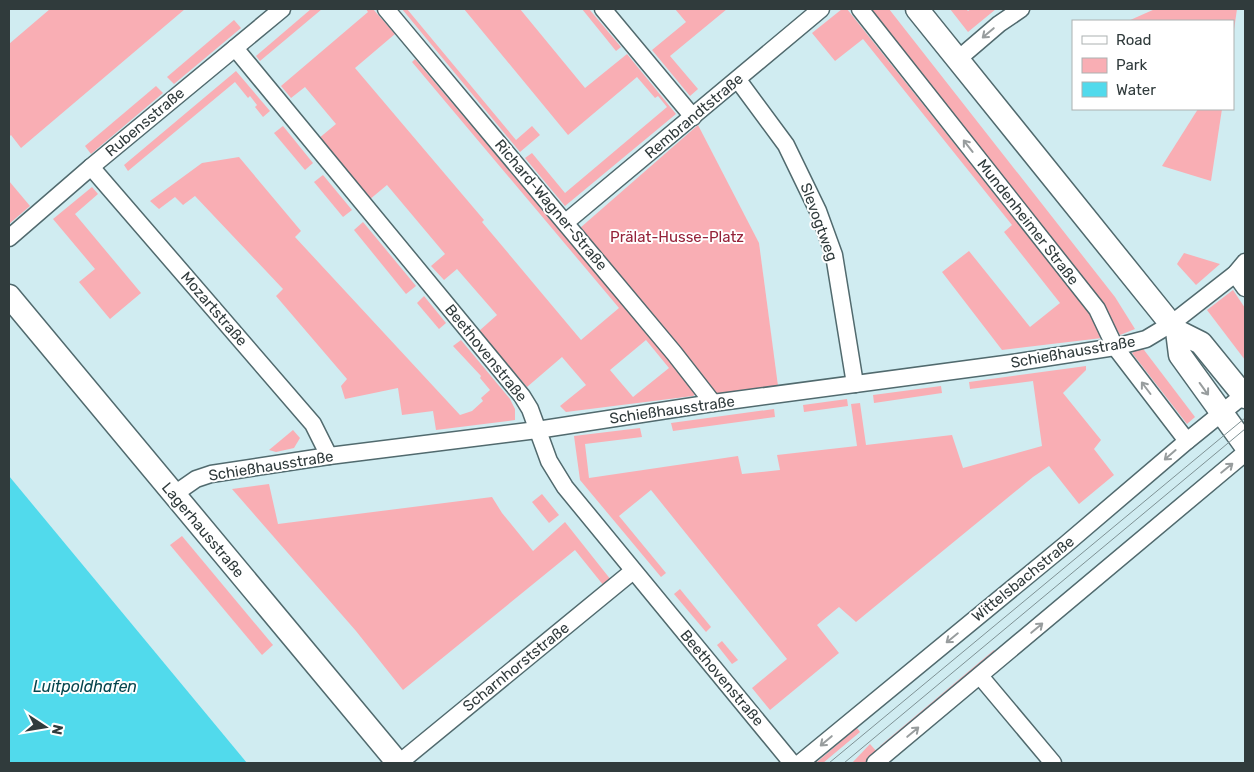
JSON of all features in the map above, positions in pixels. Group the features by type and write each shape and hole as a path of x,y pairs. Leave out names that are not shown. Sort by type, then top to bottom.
{"street":[{"name":"Rubensstraße","path":"9,238 91,167 282,9"},
{"name":"Richard-Wagner-Straße","path":"386,9 566,222 713,403"},
{"path":"603,9 693,117"},
{"name":"Rembrandtstraße","path":"566,222 821,9"},
{"name":"Mundenheimer Straße","path":"860,9 1097,309 1115,347 1187,441"},
{"path":"917,9 1174,328 1201,343 1245,395"},
{"path":"957,60 999,24 1021,9"},
{"name":"Beethovenstraße","path":"235,48 522,396 530,409 549,461 565,488 792,763"},
{"name":"Slevogtweg","path":"738,80 786,145 818,211 834,255 855,384"},
{"name":"Mozartstraße","path":"91,167 314,424 330,456"},
{"path":"1240,268 1245,288"},
{"name":"Schießhausstraße","path":"173,495 196,479 211,474 330,456 537,430 713,403 1005,364 1115,347 1146,339 1174,328 1240,268"},
{"name":"Lagerhausstraße","path":"9,296 173,495 399,763"},
{"path":"1174,328 1180,355 1245,444"},
{"name":"Wittelsbachstraße","path":"800,763 1066,546 1187,441 1245,395"},
{"path":"875,763 1245,453"},
{"name":"Scharnhorststraße","path":"399,763 633,571"},
{"path":"980,676 1053,763"}],"green space":[{"path":"50,9 185,9 21,148 11,135 9,137 9,44"},
{"path":"311,9 322,9 260,61 256,56"},
{"path":"366,9 373,9 395,34 355,68 484,220 482,222 581,340 619,308 412,62 415,59 697,393 693,396 566,412 560,406 586,385 562,357 527,387 479,331 497,315 457,269 444,280 431,266 445,254 387,185 369,200 318,139 336,124 305,87 291,98 281,86 368,12","holes":["646,340 669,368 633,397 610,370"]},
{"path":"402,9 407,9 516,140 532,126 540,135 520,152"},
{"path":"464,9 520,9 585,88 627,54 676,114 565,206 525,158 532,153 565,193 667,107 658,96 655,98 637,77 568,135"},
{"path":"582,9 589,9 621,47 616,51"},
{"path":"675,9 727,9 670,56 698,89 690,96 652,50 686,22"},
{"path":"842,9 847,9 1095,320 1102,338 1002,350 942,272 969,251 1030,327 1060,303 1004,232 1012,225 863,39 835,61 812,33"},
{"path":"870,9 889,9 1115,297 1135,329 1120,335 1097,298"},
{"path":"950,9 966,9 968,11 971,9 996,9 968,32"},
{"path":"1155,9 1237,9 1234,30 1234,20 1130,20"},
{"path":"234,20 241,28 174,84 167,77"},
{"path":"236,71 270,111 263,117 255,107 257,105 250,96 248,98 235,82 128,171 124,165"},
{"path":"156,86 163,93 91,154 85,146"},
{"path":"1197,110 1222,110 1211,181 1162,166"},
{"name":"Prälat-Husse-Platz","path":"698,125 759,243 778,386 714,395 580,228"},
{"path":"283,126 313,163 305,170 274,133"},
{"path":"239,157 301,231 295,237 460,415 472,411 483,401 481,398 490,390 480,378 481,376 453,346 461,340 510,399 515,409 515,420 436,430 433,411 402,415 398,388 345,399 341,386 347,379 276,296 283,289 195,196 183,205 175,197 159,209 150,201 202,163"},
{"path":"323,175 352,210 343,217 314,182"},
{"path":"9,181 30,206 9,224"},
{"path":"92,187 98,194 75,214 141,293 110,319 79,282 95,269 53,219"},
{"path":"363,222 416,286 406,294 354,230"},
{"path":"1184,253 1220,264 1196,285 1177,264"},
{"path":"1233,290 1245,308 1245,360 1207,310"},
{"path":"424,296 446,323 439,329 417,303"},
{"path":"1141,346 1195,417 1187,424 1132,353"},
{"path":"1086,366 1086,370 1063,393 1101,440 1094,449 1114,475 1079,504 1049,466 1033,477 856,622 839,607 817,625 839,653 770,710 752,688 787,659 651,490 619,516 666,573 661,577 580,480 574,436 640,428 642,437 585,444 589,478 738,456 742,474 780,470 777,455 857,446 851,404 860,403 866,445 952,435 963,468 1042,446 1033,381 970,389 969,382"},
{"path":"941,386 942,393 874,403 873,395"},
{"path":"847,399 848,406 804,412 803,405"},
{"path":"774,409 775,417 673,431 671,423"},
{"path":"293,430 300,438 294,448 276,452 269,450"},
{"path":"269,484 278,524 492,497 502,513 533,551 565,522 611,580 604,586 575,550 403,690 356,631 232,489"},
{"path":"542,494 559,515 549,523 532,502"},
{"path":"182,536 273,645 262,655 170,545"},
{"path":"680,589 711,627 706,632 674,594"},
{"path":"722,641 738,660 732,664 717,645"},
{"path":"994,650 998,655 884,750 880,746"},
{"path":"854,724 860,732 823,763 810,763 814,757 817,762 852,732 850,727"},
{"path":"870,744 877,752 864,763 852,763"}],"water":[{"name":"Luitpoldhafen","path":"9,476 247,763 9,763"}],"tram line":[{"path":"829,763 1245,418"},
{"path":"844,763 1245,429"}]}
